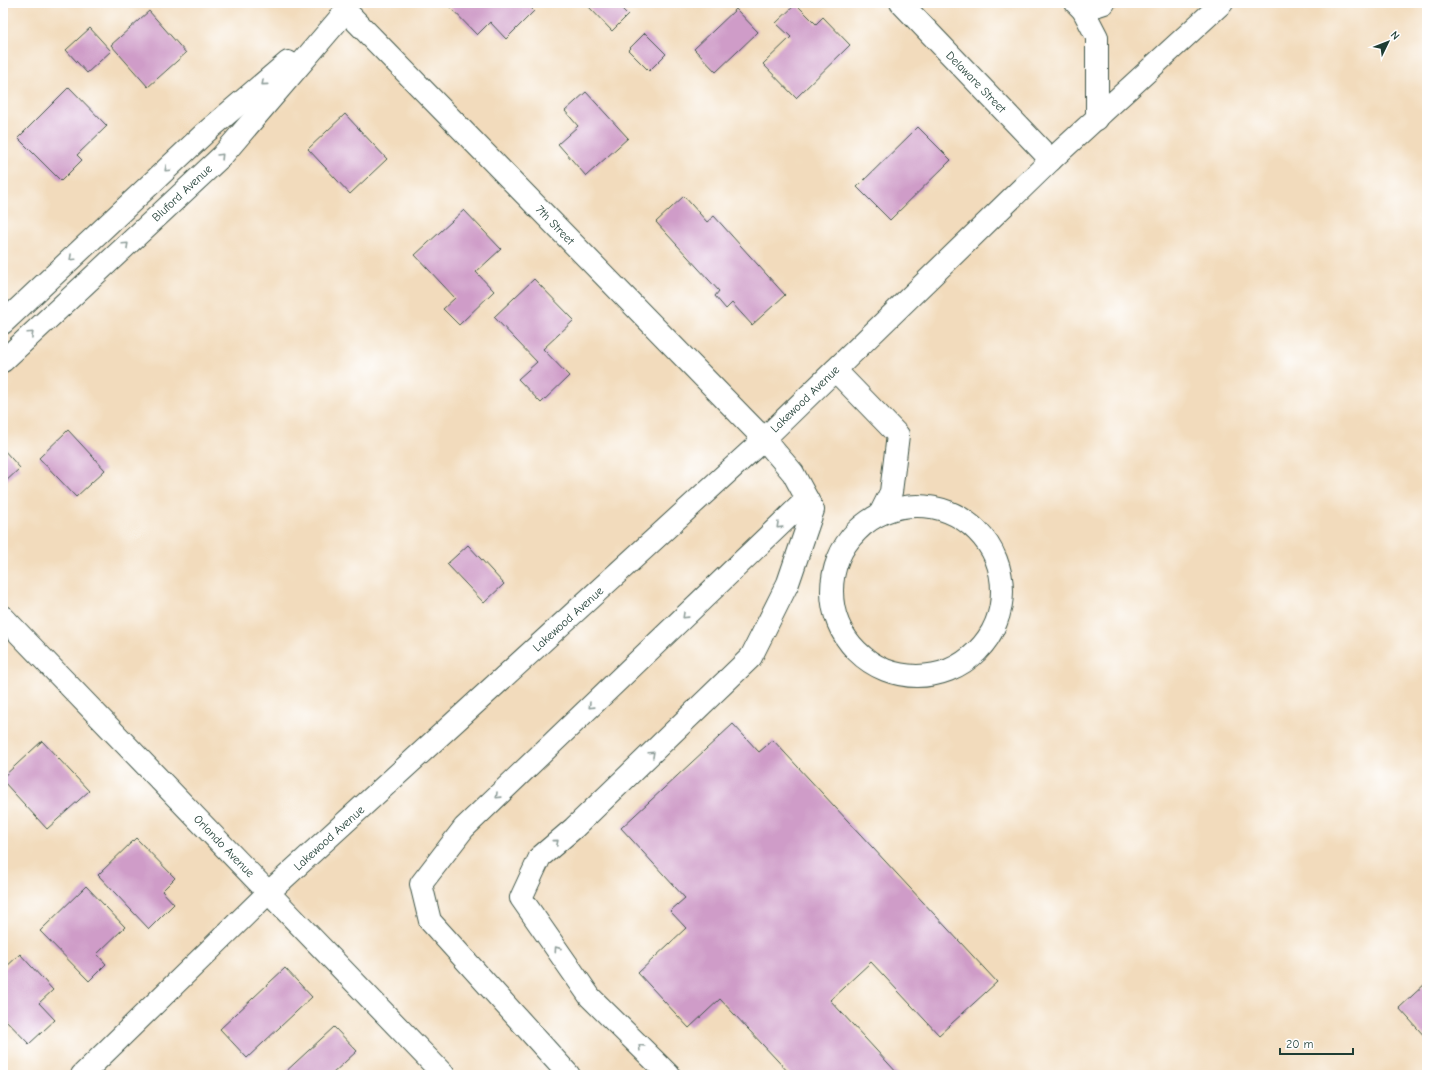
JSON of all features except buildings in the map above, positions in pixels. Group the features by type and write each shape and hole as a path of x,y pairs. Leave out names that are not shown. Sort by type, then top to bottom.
{"street":[{"name":"Delaware Street","path":"901,3 1051,160"},
{"path":"1097,119 1097,37 1079,6 1104,3"},
{"name":"Lakewood Avenue","path":"82,1075 269,892 764,439 1051,160 1222,3"},
{"path":"3,323 205,133 350,7"},
{"name":"Bluford Avenue","path":"3,361 222,156 350,7"},
{"name":"7th Street","path":"350,7 764,439 794,473 813,510 788,583 751,657 579,823 540,857 521,898 590,997 669,1075"},
{"path":"835,370 898,435 891,492 880,514 857,528 841,550 832,577 832,605 842,632 860,654 884,669 912,676 940,673 966,661 987,641 1000,616 1004,588 998,560 984,535 964,521 937,511 908,508 880,514"},
{"path":"568,1075 430,921 421,884 464,828 807,499"},
{"name":"Orlando Avenue","path":"3,617 444,1075"}]}
